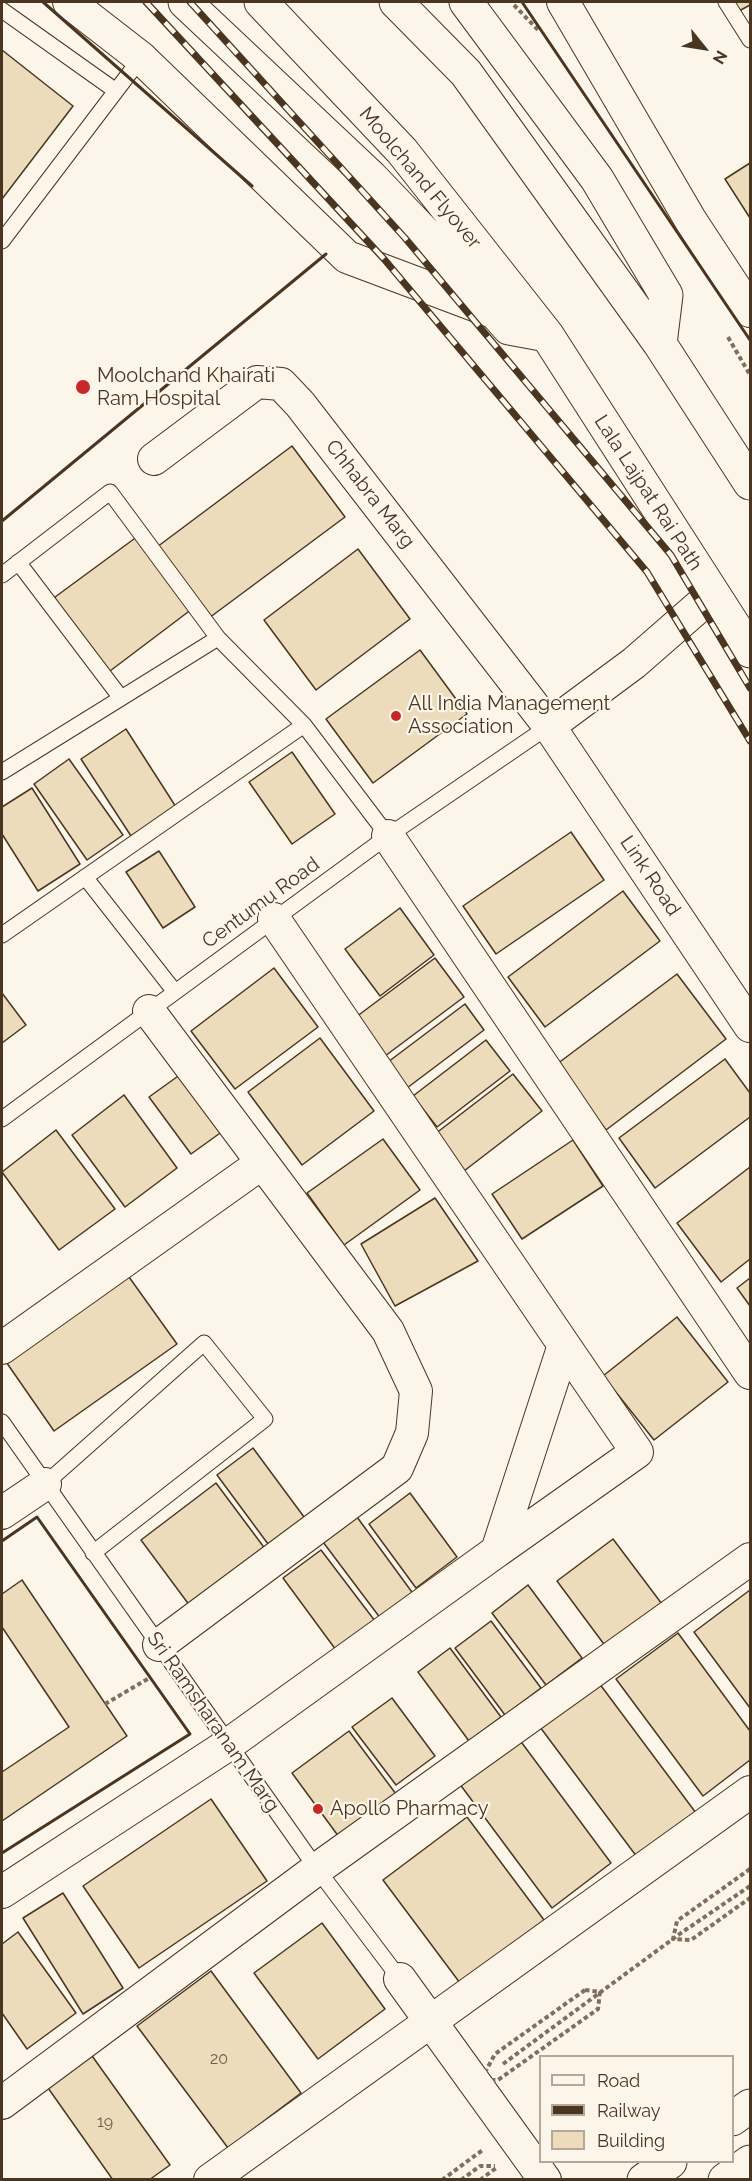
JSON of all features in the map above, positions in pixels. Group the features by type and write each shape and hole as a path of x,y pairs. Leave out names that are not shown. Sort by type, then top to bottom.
{"main road":[{"path":"185,2 371,177 509,328 547,335"},
{"name":"Moolchand Flyover","path":"261,2 402,151 547,335"},
{"path":"396,2 466,73 660,344 750,483"},
{"path":"466,2 597,179 666,295 660,344"},
{"name":"Lala Lajpat Rai Path","path":"547,335 750,651"},
{"path":"734,2118 750,2106"},
{"path":"725,2180 750,2162"},
{"path":"644,2180 669,2163"}],"street":[{"path":"69,2 141,58 347,257 496,313"},
{"path":"563,2 691,220 750,311"},
{"name":"Chhabra Marg","path":"154,459 257,382 281,384 300,404 549,726"},
{"path":"549,726 634,663 713,594"},
{"name":"Link Road","path":"549,726 750,1026"},
{"path":"388,836 750,1373"},
{"path":"2,1892 229,1744 637,1452 274,919"},
{"path":"149,1011 388,1331 416,1391 412,1433 397,1468 165,1653"},
{"path":"2,1348 262,1163"},
{"path":"497,1551 564,1346"},
{"path":"2,1513 45,1484"},
{"path":"2,2103 317,1869 750,1559"},
{"path":"210,2180 430,2019 750,1792"},
{"name":"Sri Ramsharanam Marg","path":"400,1979 545,2180"}],"lane":[{"path":"726,2 750,40"},
{"path":"2,10 116,91"},
{"path":"2,241 141,58"},
{"path":"2,575 110,492 218,638 304,725 388,836"},
{"path":"18,562 121,698"},
{"path":"2,772 218,638"},
{"path":"2,935 304,725"},
{"name":"Centumu Road","path":"2,1119 388,836 549,726"},
{"path":"85,877 175,992"},
{"path":"45,1484 204,1343 265,1419 93,1552"},
{"name":"Sri Ramsharanam Marg","path":"2,1422 317,1869 400,1979"}],"path":[{"path":"105,1704 165,1653"},
{"path":"673,1939 677,1921 750,1869"},
{"path":"501,2065 673,1939 750,1886"},
{"path":"673,1939 691,1940 750,1898"},
{"path":"495,2054 585,1990 600,1992"},
{"path":"508,2073 598,2009 600,1992"},
{"path":"442,2180 486,2148"},
{"path":"461,2180 480,2166 499,2166"},
{"path":"497,2173 499,2166"},
{"path":"480,2180 499,2166"}],"building":[{"path":"734,2 750,2 750,5 739,11"},
{"path":"2,50 73,106 2,199"},
{"path":"750,163 750,218 725,179"},
{"path":"292,446 345,517 209,618 157,547"},
{"path":"138,536 192,609 106,674 51,600"},
{"path":"358,549 410,619 316,690 264,620"},
{"name":"All India Management Association","path":"420,650 467,714 373,783 326,719"},
{"path":"126,729 176,807 131,836 81,759"},
{"path":"292,752 335,814 292,844 249,782"},
{"path":"69,759 123,835 87,860 34,784"},
{"path":"32,788 80,864 38,891 2,834 2,807"},
{"path":"571,832 604,880 496,954 463,906"},
{"path":"159,851 195,907 163,928 126,872"},
{"path":"623,891 660,941 545,1027 508,977"},
{"path":"400,908 434,955 380,996 345,949"},
{"path":"435,958 464,997 385,1056 356,1017"},
{"path":"274,968 318,1027 235,1089 191,1031"},
{"path":"677,974 726,1039 606,1130 557,1064"},
{"path":"2,993 26,1025 2,1043"},
{"path":"465,1004 484,1030 403,1091 384,1065"},
{"path":"320,1038 374,1111 302,1165 248,1092"},
{"path":"486,1040 510,1071 437,1127 413,1096"},
{"path":"725,1059 750,1093 750,1117 655,1188 619,1138"},
{"path":"181,1074 223,1131 191,1154 149,1097"},
{"path":"513,1074 542,1111 464,1171 435,1134"},
{"path":"124,1095 177,1168 125,1207 72,1135"},
{"path":"56,1130 115,1209 59,1250 2,1172"},
{"path":"383,1139 420,1190 344,1245 307,1193"},
{"path":"573,1140 603,1186 522,1239 492,1194"},
{"path":"750,1167 750,1259 721,1282 677,1223"},
{"path":"435,1198 478,1261 395,1306 361,1244"},
{"path":"124,1270 177,1344 54,1431 2,1356"},
{"path":"750,1278 750,1306 737,1288"},
{"path":"677,1317 728,1382 654,1440 603,1376"},
{"path":"253,1448 307,1521 271,1548 217,1475"},
{"path":"216,1483 266,1550 190,1606 141,1540"},
{"path":"410,1493 457,1557 416,1588 369,1524"},
{"path":"357,1517 417,1599 384,1623 323,1542"},
{"path":"613,1539 668,1612 612,1655 557,1581"},
{"path":"321,1550 375,1621 336,1650 283,1578"},
{"path":"22,1580 127,1736 2,1821 2,1772 69,1727 2,1627 2,1594"},
{"path":"528,1585 582,1658 546,1685 492,1613"},
{"path":"750,1590 750,1708 694,1632"},
{"path":"491,1621 541,1688 505,1715 455,1648"},
{"path":"678,1633 750,1731 750,1760 703,1796 616,1679"},
{"path":"450,1648 501,1717 469,1741 418,1672"},
{"path":"596,1679 696,1813 637,1857 537,1723"},
{"path":"392,1698 435,1756 396,1785 352,1727"},
{"path":"349,1731 396,1794 339,1837 292,1773"},
{"path":"519,1739 611,1863 552,1908 459,1783"},
{"path":"211,1799 267,1881 139,1968 83,1886"},
{"path":"467,1817 544,1920 460,1983 383,1880"},
{"path":"63,1893 123,1988 83,2014 23,1918"},
{"path":"322,1923 385,2009 318,2059 254,1973"},
{"path":"18,1932 76,2013 27,2049 2,2013 2,1944"},
{"path":"211,1971 301,2093 228,2148 137,2026"},
{"path":"85,2046 170,2165 149,2180 113,2180 41,2078"}],"railway":[{"path":"146,2 384,259 647,572 750,741"},
{"path":"190,2 405,238 671,555 750,688"}],"wall":[{"path":"43,2 252,186"},
{"path":"522,2 750,340"},
{"path":"2,521 326,254"},
{"path":"2,1541 37,1517 190,1734 2,1853"}],"place":[{"name":"Moolchand Khairati Ram Hospital","path":"83,387"},
{"name":"All India Management Association","path":"396,716"},
{"name":"Apollo Pharmacy","path":"318,1809"}]}
